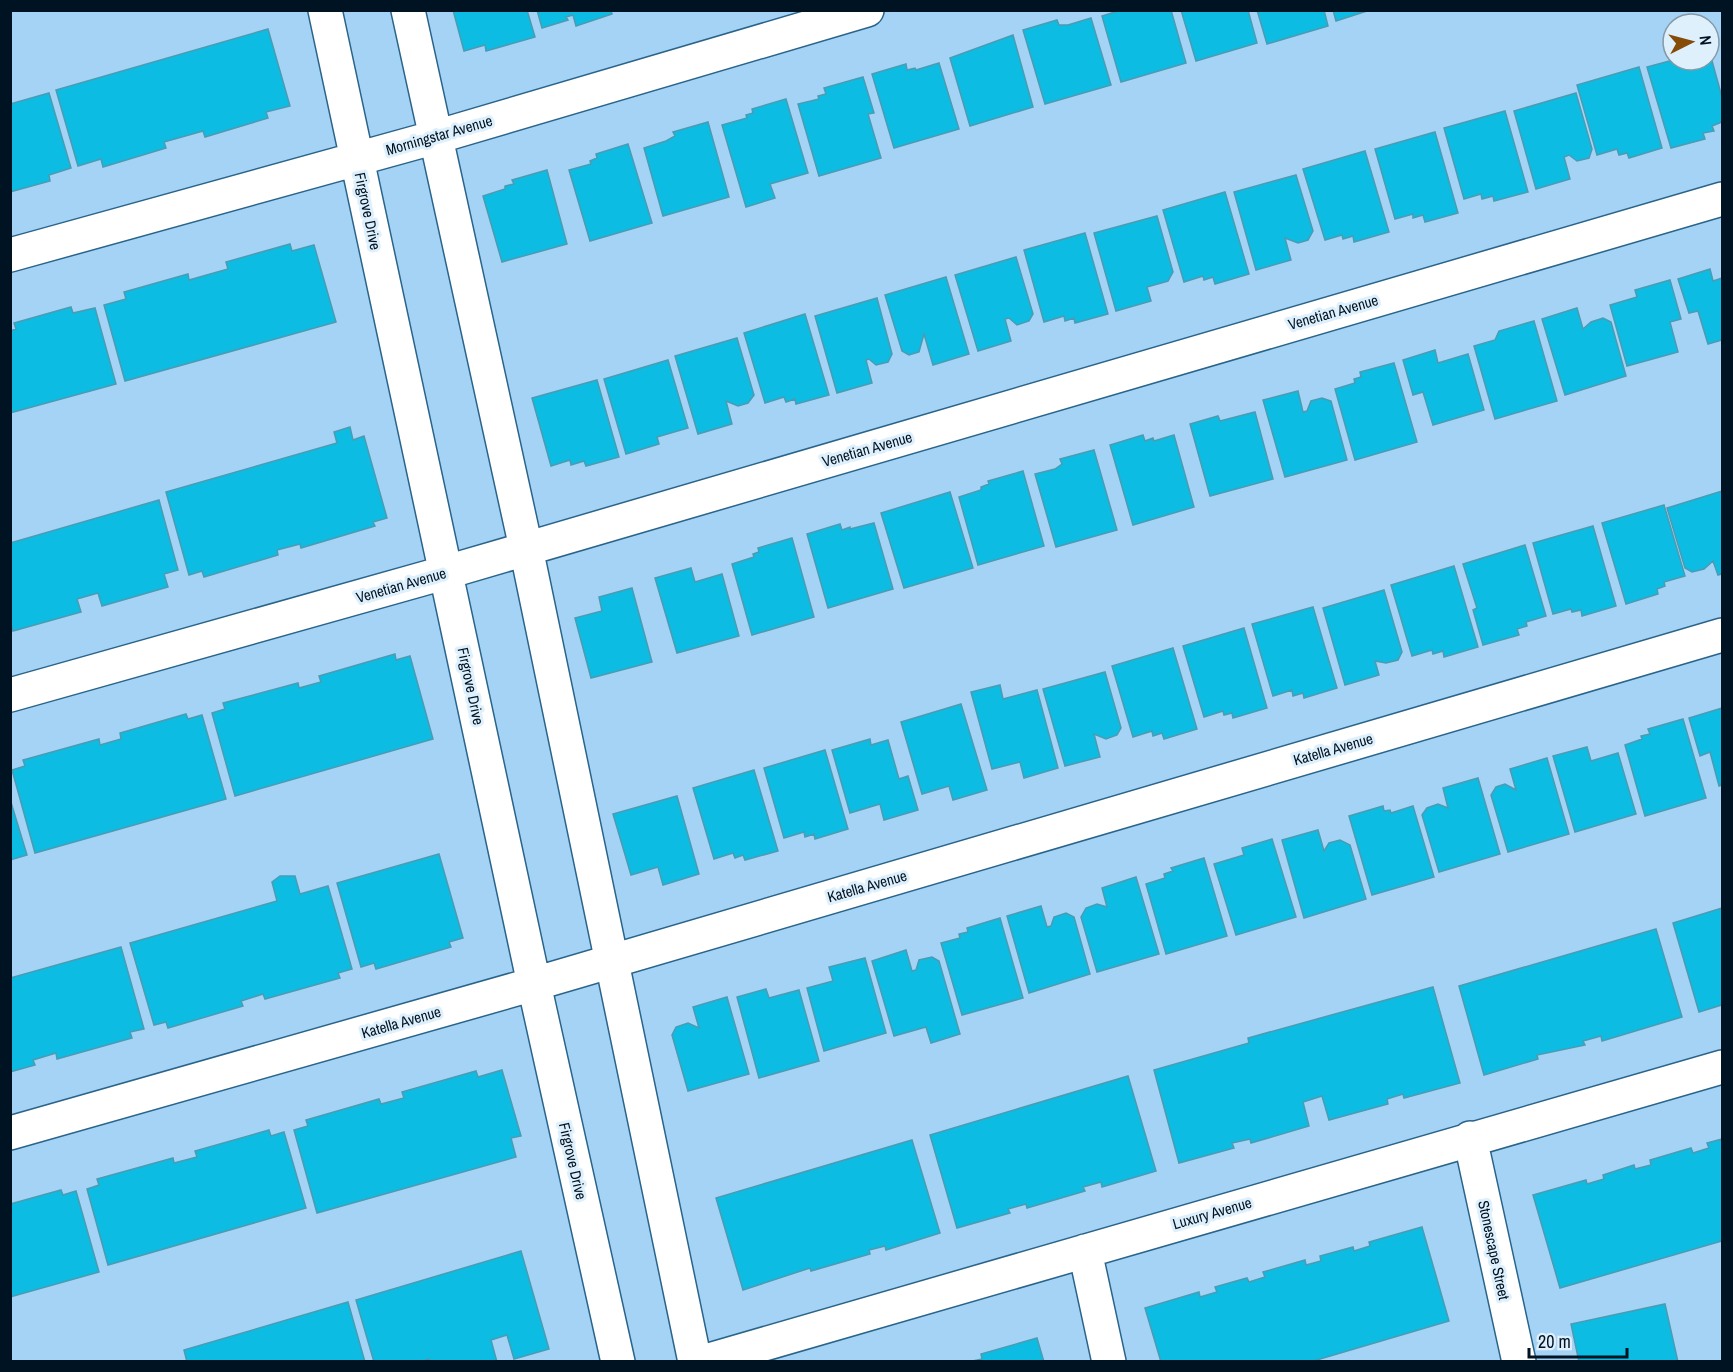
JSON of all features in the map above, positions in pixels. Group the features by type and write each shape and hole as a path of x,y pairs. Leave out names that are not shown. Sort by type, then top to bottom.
{"street":[{"name":"Firgrove Drive","path":"325,10 534,984 618,1362"},
{"path":"408,10 526,548 695,1362"},
{"name":"Morningstar Avenue","path":"10,255 436,137 867,10"},
{"name":"Venetian Avenue","path":"10,695 447,572 1722,199"},
{"name":"Katella Avenue","path":"10,1132 534,984 1722,635"},
{"name":"Luxury Avenue","path":"702,1362 1470,1138 1722,1067"},
{"name":"Stonescape Street","path":"1470,1138 1519,1362"},
{"path":"1085,1251 1109,1362"}],"building":[{"path":"453,10 527,10 535,37 486,51 485,45 464,51"},
{"path":"537,10 611,10 612,14 576,26 573,15 566,17 568,20 542,28"},
{"path":"1121,10 1171,10 1186,63 1121,82 1102,16"},
{"path":"1181,10 1248,10 1257,43 1196,61"},
{"path":"1257,10 1324,10 1328,26 1267,44"},
{"path":"1333,10 1370,10 1336,21"},
{"path":"1091,18 1111,85 1045,104 1023,30 1057,20 1059,25 1068,25"},
{"path":"268,29 290,106 266,112 268,118 205,137 203,131 164,142 166,148 103,167 101,159 78,166 56,90"},
{"path":"1013,35 1033,107 970,126 950,58"},
{"path":"939,63 959,129 894,148 872,74 906,64 907,70 915,68 916,70"},
{"path":"1661,63 1661,72 1715,72 1722,97 1722,122 1712,126 1714,131 1703,133 1705,139 1671,148 1647,67"},
{"path":"1639,67 1662,148 1629,158 1627,153 1619,155 1617,149 1597,155 1577,85"},
{"path":"863,77 874,113 868,114 881,158 819,176 798,104 819,99 818,96 826,94 824,88"},
{"path":"49,93 71,168 49,175 50,181 10,192 10,104"},
{"path":"1576,93 1592,149 1589,158 1577,161 1569,155 1564,157 1570,179 1536,189 1514,111"},
{"path":"786,99 808,173 770,184 775,198 746,207 722,125 747,118 746,115 753,113 752,109"},
{"path":"1505,111 1528,192 1494,201 1493,196 1482,199 1481,194 1464,199 1444,128"},
{"path":"708,122 729,197 663,216 644,148 666,141 675,136 673,132"},
{"path":"1435,132 1458,213 1425,222 1423,215 1413,218 1413,214 1395,219 1375,149"},
{"path":"628,144 652,223 590,241 569,170 591,164 590,161 597,158 596,154"},
{"path":"1365,151 1389,232 1354,242 1353,236 1343,239 1342,235 1325,240 1303,169"},
{"path":"547,170 567,244 502,262 483,196 505,189 505,186 514,184 512,180"},
{"path":"1296,175 1313,231 1308,240 1298,243 1285,238 1291,260 1256,270 1234,192"},
{"path":"1225,192 1249,274 1215,284 1213,277 1204,280 1203,276 1184,282 1163,210"},
{"path":"1157,216 1173,272 1168,281 1147,287 1151,301 1116,311 1094,233"},
{"path":"1085,233 1108,314 1075,323 1074,318 1065,321 1064,316 1044,322 1024,250"},
{"path":"290,244 292,251 314,245 336,322 125,381 104,305 126,299 124,292 188,274 189,280 228,269 226,262"},
{"path":"1016,257 1033,314 1029,321 1017,325 1009,318 1005,319 1011,341 978,351 955,275"},
{"path":"1710,269 1713,281 1722,278 1722,340 1708,344 1698,311 1689,313 1678,279"},
{"path":"946,277 969,354 933,365 924,334 919,352 909,355 902,351 885,295"},
{"path":"1670,280 1681,319 1670,322 1678,352 1627,366 1610,305 1637,297 1635,290"},
{"path":"877,298 892,354 888,362 876,365 869,359 866,360 872,383 837,393 815,316"},
{"path":"71,307 73,313 95,308 116,384 10,413 10,331 16,329 14,323"},
{"path":"1577,308 1583,329 1591,322 1603,318 1611,322 1626,376 1565,395 1542,319"},
{"path":"805,314 829,395 796,404 795,399 786,402 784,397 765,403 744,333"},
{"path":"1534,321 1557,401 1495,419 1474,346 1495,340 1499,331"},
{"path":"737,338 754,395 748,403 738,406 726,401 732,424 698,434 675,356"},
{"path":"1435,350 1438,363 1468,354 1484,410 1433,425 1423,392 1413,395 1403,360"},
{"path":"668,360 688,428 657,437 659,444 626,454 604,379"},
{"path":"1394,363 1417,442 1355,460 1335,389 1355,383 1354,379 1361,377 1360,372"},
{"path":"597,380 619,457 586,466 584,461 571,465 570,460 551,466 532,398"},
{"path":"1298,391 1303,412 1307,411 1311,401 1322,398 1331,401 1347,460 1285,477 1263,400"},
{"path":"1255,412 1273,479 1210,496 1190,424 1218,416 1220,421"},
{"path":"350,427 353,440 364,436 387,518 373,522 375,526 301,548 300,544 277,550 278,555 204,577 202,571 189,575 166,492 337,443 334,432"},
{"path":"1143,435 1145,441 1153,438 1154,441 1174,435 1194,507 1133,525 1110,445"},
{"path":"1094,450 1117,530 1056,547 1035,474 1055,469 1062,464 1060,459"},
{"path":"1023,471 1044,546 978,565 959,497 981,490 981,487 989,484 988,481"},
{"path":"1722,491 1722,574 1718,575 1713,561 1704,569 1692,572 1685,568 1667,508"},
{"path":"950,492 973,568 904,588 881,513"},
{"path":"159,500 178,570 164,574 168,587 102,606 98,593 77,599 81,612 13,631 10,621 10,543"},
{"path":"1664,505 1685,576 1664,582 1665,586 1657,589 1658,594 1626,604 1602,523"},
{"path":"874,523 893,589 828,608 807,534 840,524 842,530"},
{"path":"1593,526 1616,606 1582,616 1581,610 1572,612 1571,609 1553,614 1533,543"},
{"path":"792,538 814,617 752,635 732,564 754,557 753,554 759,552 758,548"},
{"path":"1525,545 1546,616 1526,622 1527,626 1517,629 1519,635 1483,645 1473,610 1477,608 1463,564"},
{"path":"1454,566 1478,647 1444,657 1443,651 1433,654 1432,650 1412,656 1391,585"},
{"path":"691,568 695,582 722,574 739,636 677,653 655,578"},
{"path":"632,588 652,662 591,678 575,618 602,611 599,597"},
{"path":"1384,590 1402,652 1398,660 1386,663 1375,661 1379,675 1345,685 1323,608"},
{"path":"1313,607 1337,688 1304,698 1303,693 1293,696 1292,690 1273,696 1252,624"},
{"path":"1244,628 1267,708 1233,718 1232,713 1224,715 1223,711 1204,717 1183,646"},
{"path":"1173,648 1197,729 1164,739 1162,733 1153,736 1152,731 1133,737 1112,666"},
{"path":"395,654 396,660 410,656 433,739 235,796 212,713 225,709 223,703 298,683 299,688 321,682 319,676"},
{"path":"1105,672 1121,728 1117,735 1106,739 1094,734 1100,757 1065,766 1043,689"},
{"path":"1000,685 1003,699 1037,690 1058,768 1024,778 1020,762 992,769 971,692"},
{"path":"961,704 987,790 953,800 949,786 922,794 901,722"},
{"path":"1722,708 1722,785 1719,786 1710,752 1700,756 1689,718"},
{"path":"186,714 188,719 202,715 226,799 35,853 12,770 25,766 23,760 99,739 100,745 121,739 120,733"},
{"path":"1683,719 1706,798 1645,816 1625,745 1650,734 1648,729"},
{"path":"870,739 871,745 888,740 899,779 908,776 918,810 884,820 880,804 850,813 832,750"},
{"path":"1587,747 1591,761 1618,753 1636,814 1575,832 1553,756"},
{"path":"825,750 848,829 815,839 814,834 805,837 804,832 784,838 764,768"},
{"path":"1547,758 1569,834 1508,852 1491,795 1496,787 1505,784 1516,790 1510,769"},
{"path":"754,770 778,851 745,860 743,855 735,858 733,853 714,859 693,788"},
{"path":"1478,778 1500,854 1439,872 1422,815 1427,808 1438,804 1448,808 1443,788"},
{"path":"677,796 699,874 663,885 658,867 631,875 613,814"},
{"path":"10,799 27,855 10,860"},
{"path":"1383,806 1384,811 1390,810 1391,813 1413,806 1434,877 1372,895 1349,816"},
{"path":"1318,830 1324,851 1329,843 1340,840 1350,845 1366,899 1304,918 1282,840"},
{"path":"1272,839 1296,917 1236,935 1214,864 1244,855 1242,848"},
{"path":"439,854 463,938 449,942 451,947 376,969 374,963 361,967 337,883"},
{"path":"1204,858 1227,936 1166,954 1146,884 1165,878 1164,874 1173,871 1171,868"},
{"path":"280,876 295,876 300,894 328,886 352,969 338,973 340,978 265,999 263,994 241,1001 243,1006 168,1028 166,1022 154,1025 130,943 277,901 272,882"},
{"path":"1136,877 1159,954 1097,972 1081,917 1086,908 1097,904 1107,907 1102,888"},
{"path":"1041,906 1047,927 1051,926 1054,917 1066,913 1074,917 1090,974 1029,993 1007,916"},
{"path":"1722,908 1722,1005 1699,1012 1673,923"},
{"path":"1000,918 1023,998 962,1015 941,943 960,938 959,934 968,932 967,928"},
{"path":"1656,929 1682,1017 1602,1041 1601,1036 1583,1041 1585,1045 1537,1055 1538,1059 1484,1075 1459,986"},
{"path":"121,947 144,1029 130,1032 132,1038 57,1059 56,1053 33,1060 35,1065 10,1072 10,978"},
{"path":"906,950 912,971 916,970 919,960 932,957 939,961 960,1034 931,1043 926,1027 894,1036 872,961"},
{"path":"865,958 886,1033 824,1051 807,988 833,981 829,967"},
{"path":"1433,987 1460,1083 1404,1098 1403,1094 1387,1099 1388,1104 1329,1120 1322,1096 1303,1102 1309,1126 1251,1143 1250,1139 1232,1143 1234,1148 1179,1163 1154,1070 1249,1043 1248,1038"},
{"path":"766,989 769,998 799,990 819,1061 759,1078 737,997"},
{"path":"727,997 749,1074 688,1091 672,1035 676,1027 688,1023 699,1028 693,1007"},
{"path":"502,1070 521,1136 511,1138 516,1157 317,1213 294,1130 308,1126 306,1120 379,1099 381,1104 404,1098 402,1092 476,1071 478,1077"},
{"path":"1128,1076 1156,1171 1102,1187 1101,1182 1083,1187 1085,1191 1027,1208 1026,1204 1008,1209 1010,1213 957,1228 930,1135"},
{"path":"269,1130 271,1136 284,1132 306,1208 108,1265 87,1189 99,1185 97,1179 173,1158 174,1163 197,1157 195,1151"},
{"path":"1722,1139 1722,1241 1560,1288 1533,1195 1586,1180 1587,1184 1604,1179 1603,1175 1634,1165 1635,1169 1651,1165 1650,1160 1691,1148 1693,1153 1709,1148 1707,1143"},
{"path":"912,1140 940,1233 886,1250 885,1246 869,1250 870,1254 811,1271 810,1268 743,1290 716,1198"},
{"path":"61,1190 63,1195 76,1191 99,1272 10,1297 10,1204"},
{"path":"1422,1227 1449,1321 1310,1362 1161,1362 1145,1308 1199,1292 1200,1297 1217,1292 1215,1287 1247,1278 1249,1282 1265,1277 1263,1272 1305,1260 1306,1265 1321,1261 1320,1256 1353,1247 1354,1251 1370,1246 1369,1242"},
{"path":"521,1251 549,1349 514,1359 507,1335 491,1340 497,1362 430,1362 429,1359 420,1362 374,1362 356,1300"},
{"path":"348,1302 365,1362 187,1362 184,1350"},
{"path":"1665,1304 1678,1362 1579,1362 1571,1324"},
{"path":"1037,1338 1044,1362 968,1362 982,1359 981,1354"}]}
